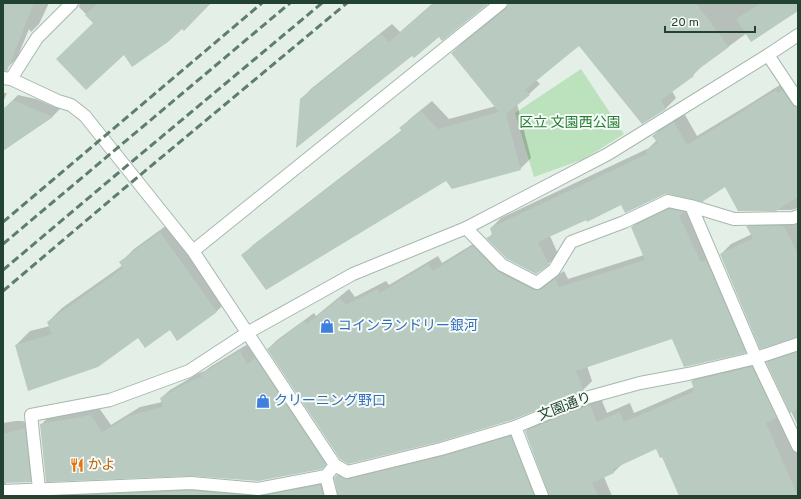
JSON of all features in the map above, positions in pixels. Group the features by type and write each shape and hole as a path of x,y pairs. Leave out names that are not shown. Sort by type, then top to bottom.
{"street":[{"path":"3,491 40,492 190,483 258,489 326,476 335,464 193,251 85,116 71,105 7,79 37,38 72,3"},
{"path":"193,251 501,3"},
{"path":"40,492 31,415 110,400 189,371 247,333 353,274 466,228 608,154 798,35"},
{"path":"768,55 798,100"},
{"path":"466,228 502,265 537,283 554,270 572,242 624,222 668,201 691,206 734,219 793,218 798,216"},
{"path":"691,206 756,358 798,446"},
{"name":"文園通り","path":"335,464 347,472 441,449 515,427 582,399 640,383 688,374 756,358 798,344"},
{"path":"515,427 542,496"},
{"path":"326,476 331,496"}],"green space":[{"name":"区立 文園西公園","path":"581,69 624,134 584,159 534,177 515,113"}],"building":[{"path":"3,3 34,3 7,71 3,71"},
{"path":"98,3 211,3 184,31 182,29 168,42 132,67 124,55 86,90 56,59 93,23 85,15"},
{"path":"434,3 489,3 442,41 439,37 414,58 412,56 296,148 300,99 381,34 389,42"},
{"path":"508,3 696,3 729,47 692,74 694,76 661,100 666,109 642,124 579,46 525,90 530,95 506,114 521,170 452,189 446,181 266,290 241,255 402,131 399,128 421,111 438,129 499,112 451,53 506,9"},
{"path":"761,3 798,3 798,11 751,42 736,19"},
{"path":"776,90 778,93 782,90 794,107 798,107 798,197 776,211 738,211 725,187 702,202 665,194 625,213 621,205 587,222 586,220 538,242 549,265 536,274 507,259 486,238 492,235 490,228 647,154 646,150 658,143 652,136 674,122 687,145"},
{"path":"13,100 53,117 3,151 3,109"},
{"path":"669,209 685,212 679,216 701,262 706,260 746,353 684,367 672,339 576,371 584,391 512,420 439,442 348,464 340,459 267,349 304,321 307,324 340,298 346,305 377,289 380,293 428,264 433,271 473,246 498,272 534,290 542,289 555,279 559,287 645,260 631,227"},
{"path":"746,226 784,226 798,254 798,337 760,349 720,254 753,238"},
{"path":"160,232 217,312 177,341 170,330 145,348 138,338 98,367 28,391 15,345 52,334 47,322 123,268 119,262"},
{"path":"240,351 247,364 255,358 326,465 322,469 258,481 191,476 46,482 40,424 91,415 102,432 131,415 163,407 160,398 190,381 202,377 200,375"},
{"path":"798,352 798,409 790,413 766,362"},
{"path":"752,367 777,418 766,423 798,496 679,496 662,457 660,458 656,449 613,469 614,473 592,483 598,496 549,496 525,431 590,405 597,422 620,412 624,422 693,392 694,389 691,381"},
{"path":"25,428 31,482 3,483 3,434"},
{"path":"511,436 534,496 338,496 334,478 337,475 349,479 443,456"},
{"path":"320,485 323,496 261,496"},
{"path":"191,491 252,496 62,496"}],"railway":[{"path":"3,222 262,3"},
{"path":"3,244 290,3"},
{"path":"3,270 322,3"},
{"path":"3,291 347,3"}],"place":[{"name":"コインランドリー銀河","path":"327,326"},
{"name":"クリーニング野口","path":"263,401"},
{"name":"かよ","path":"77,465"}]}
